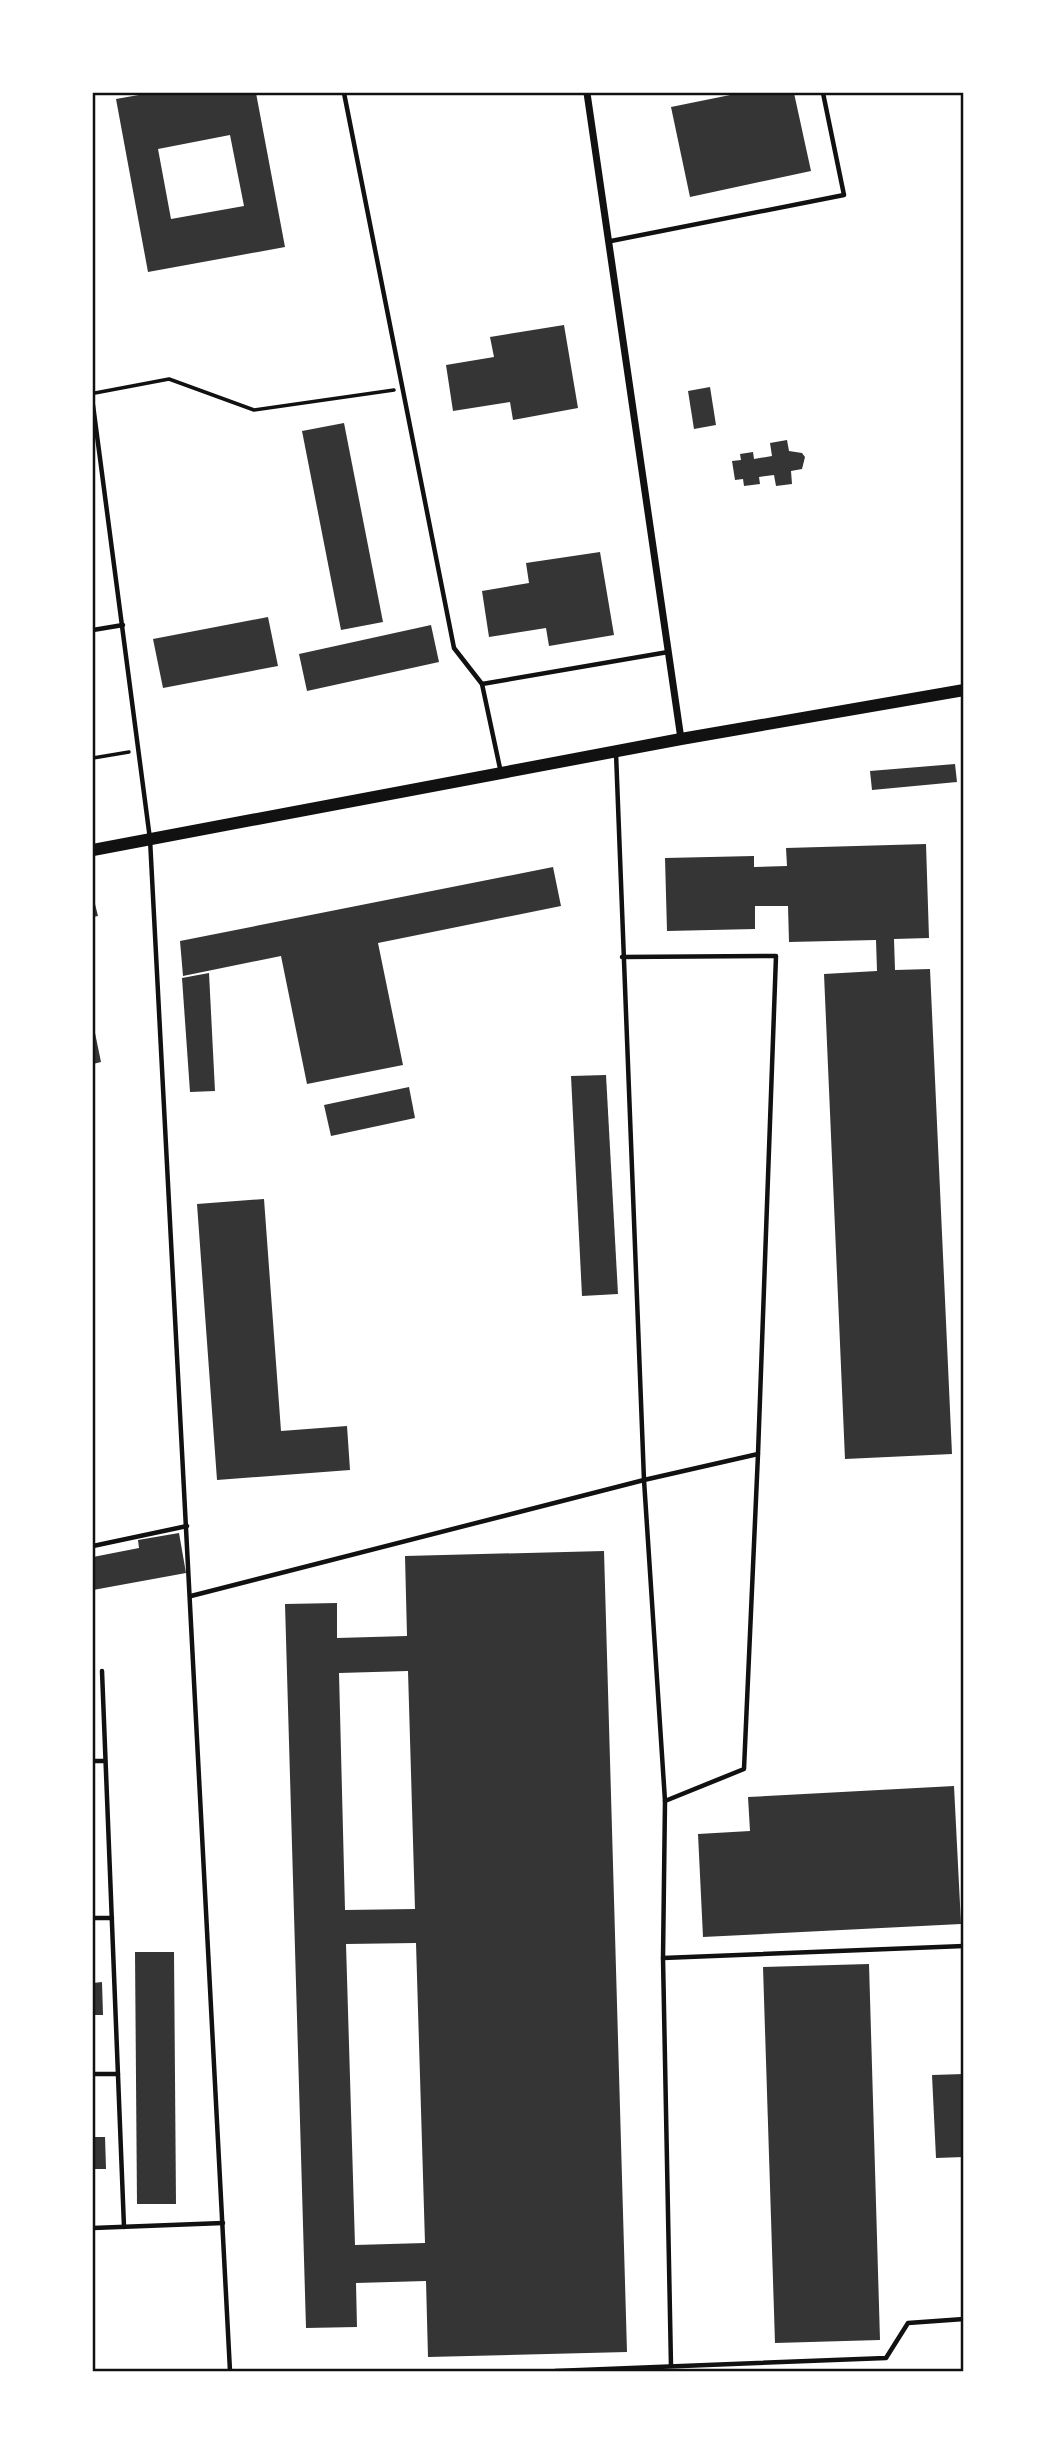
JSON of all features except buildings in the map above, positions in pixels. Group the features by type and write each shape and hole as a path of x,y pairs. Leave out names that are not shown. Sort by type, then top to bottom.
{"street":[{"path":"587,93 611,242 681,740"},
{"path":"93,850 964,690"}],"lane":[{"path":"344,93 454,648 482,684 501,774"},
{"path":"611,242 844,195 823,93"},
{"path":"93,405 150,839 230,2371"},
{"path":"93,630 123,625"},
{"path":"482,684 668,652"},
{"path":"616,752 644,1480 665,1801 663,1958 671,2366"},
{"path":"622,957 776,956 744,1769 665,1801"},
{"path":"191,1596 644,1480 758,1454"},
{"path":"93,1546 187,1525"},
{"path":"102,1671 124,2227"},
{"path":"93,1761 105,1761"},
{"path":"93,1918 111,1917"},
{"path":"663,1958 964,1946"},
{"path":"93,2074 118,2074"},
{"path":"93,2228 223,2223"},
{"path":"555,2371 887,2358 908,2323 964,2319"}],"path":[{"path":"93,394 169,379 254,410 404,388"},
{"path":"93,758 140,750"}]}
